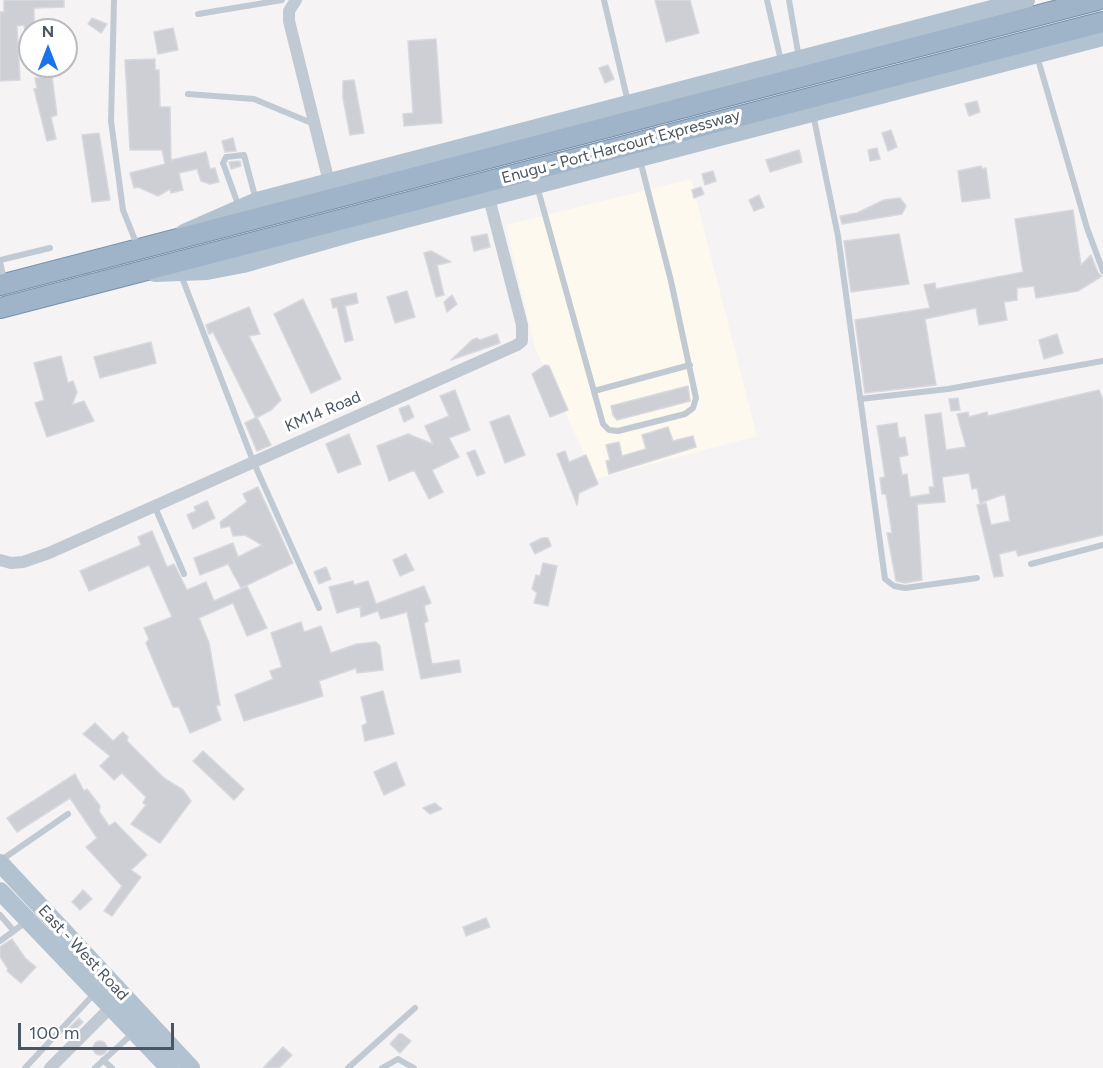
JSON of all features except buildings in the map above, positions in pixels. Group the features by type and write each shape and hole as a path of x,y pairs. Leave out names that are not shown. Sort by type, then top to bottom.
{"highway":[{"name":"Enugu - Port Harcourt Expressway","path":"3,284 1097,0"},
{"name":"Enugu - Port Harcourt Expressway","path":"0,308 1103,22"},
{"path":"0,318 34,300"}],"main road":[{"name":"Enugu - Port Harcourt Expressway","path":"139,250 257,201 1026,0"},
{"name":"Enugu - Port Harcourt Expressway","path":"138,273 207,271 243,264 1103,38"},
{"name":"East - West Road","path":"0,862 191,1068"},
{"name":"East - West Road","path":"1,893 22,926 96,991 169,1068"}],"street":[{"path":"289,1 289,21 328,182"},
{"name":"KM14 Road","path":"0,560 11,563 23,562 501,354 522,341 522,325 489,198"},
{"path":"50,1068 111,1007"}],"lane":[{"path":"114,0 111,121 123,210 139,250"},
{"path":"604,0 629,104"},
{"path":"767,0 791,61"},
{"path":"789,0 791,61"},
{"path":"198,14 289,1"},
{"path":"1037,55 1087,228 1103,271"},
{"path":"188,94 254,99 314,124"},
{"path":"813,113 838,236 885,579 894,586 905,588 977,578"},
{"path":"238,207 223,163 226,157 241,153 244,155 257,201"},
{"path":"537,185 603,424 609,430 618,431 685,414 693,408 696,398 640,158"},
{"path":"3,284 0,261 50,248"},
{"path":"180,272 253,461 320,608"},
{"path":"860,399 948,389 1103,361"},
{"path":"594,391 690,365"},
{"path":"154,504 184,574"},
{"path":"1031,564 1103,545"},
{"path":"0,862 68,814"},
{"path":"0,915 22,926"},
{"path":"0,940 22,926"},
{"path":"25,1068 96,991"},
{"path":"348,1068 415,1008"},
{"path":"95,1068 134,1031"},
{"path":"382,1068 398,1059 414,1068"},
{"path":"103,1060 112,1068"}],"shaded area":[{"path":"691,179 757,436 596,479 535,348 506,225"}]}
